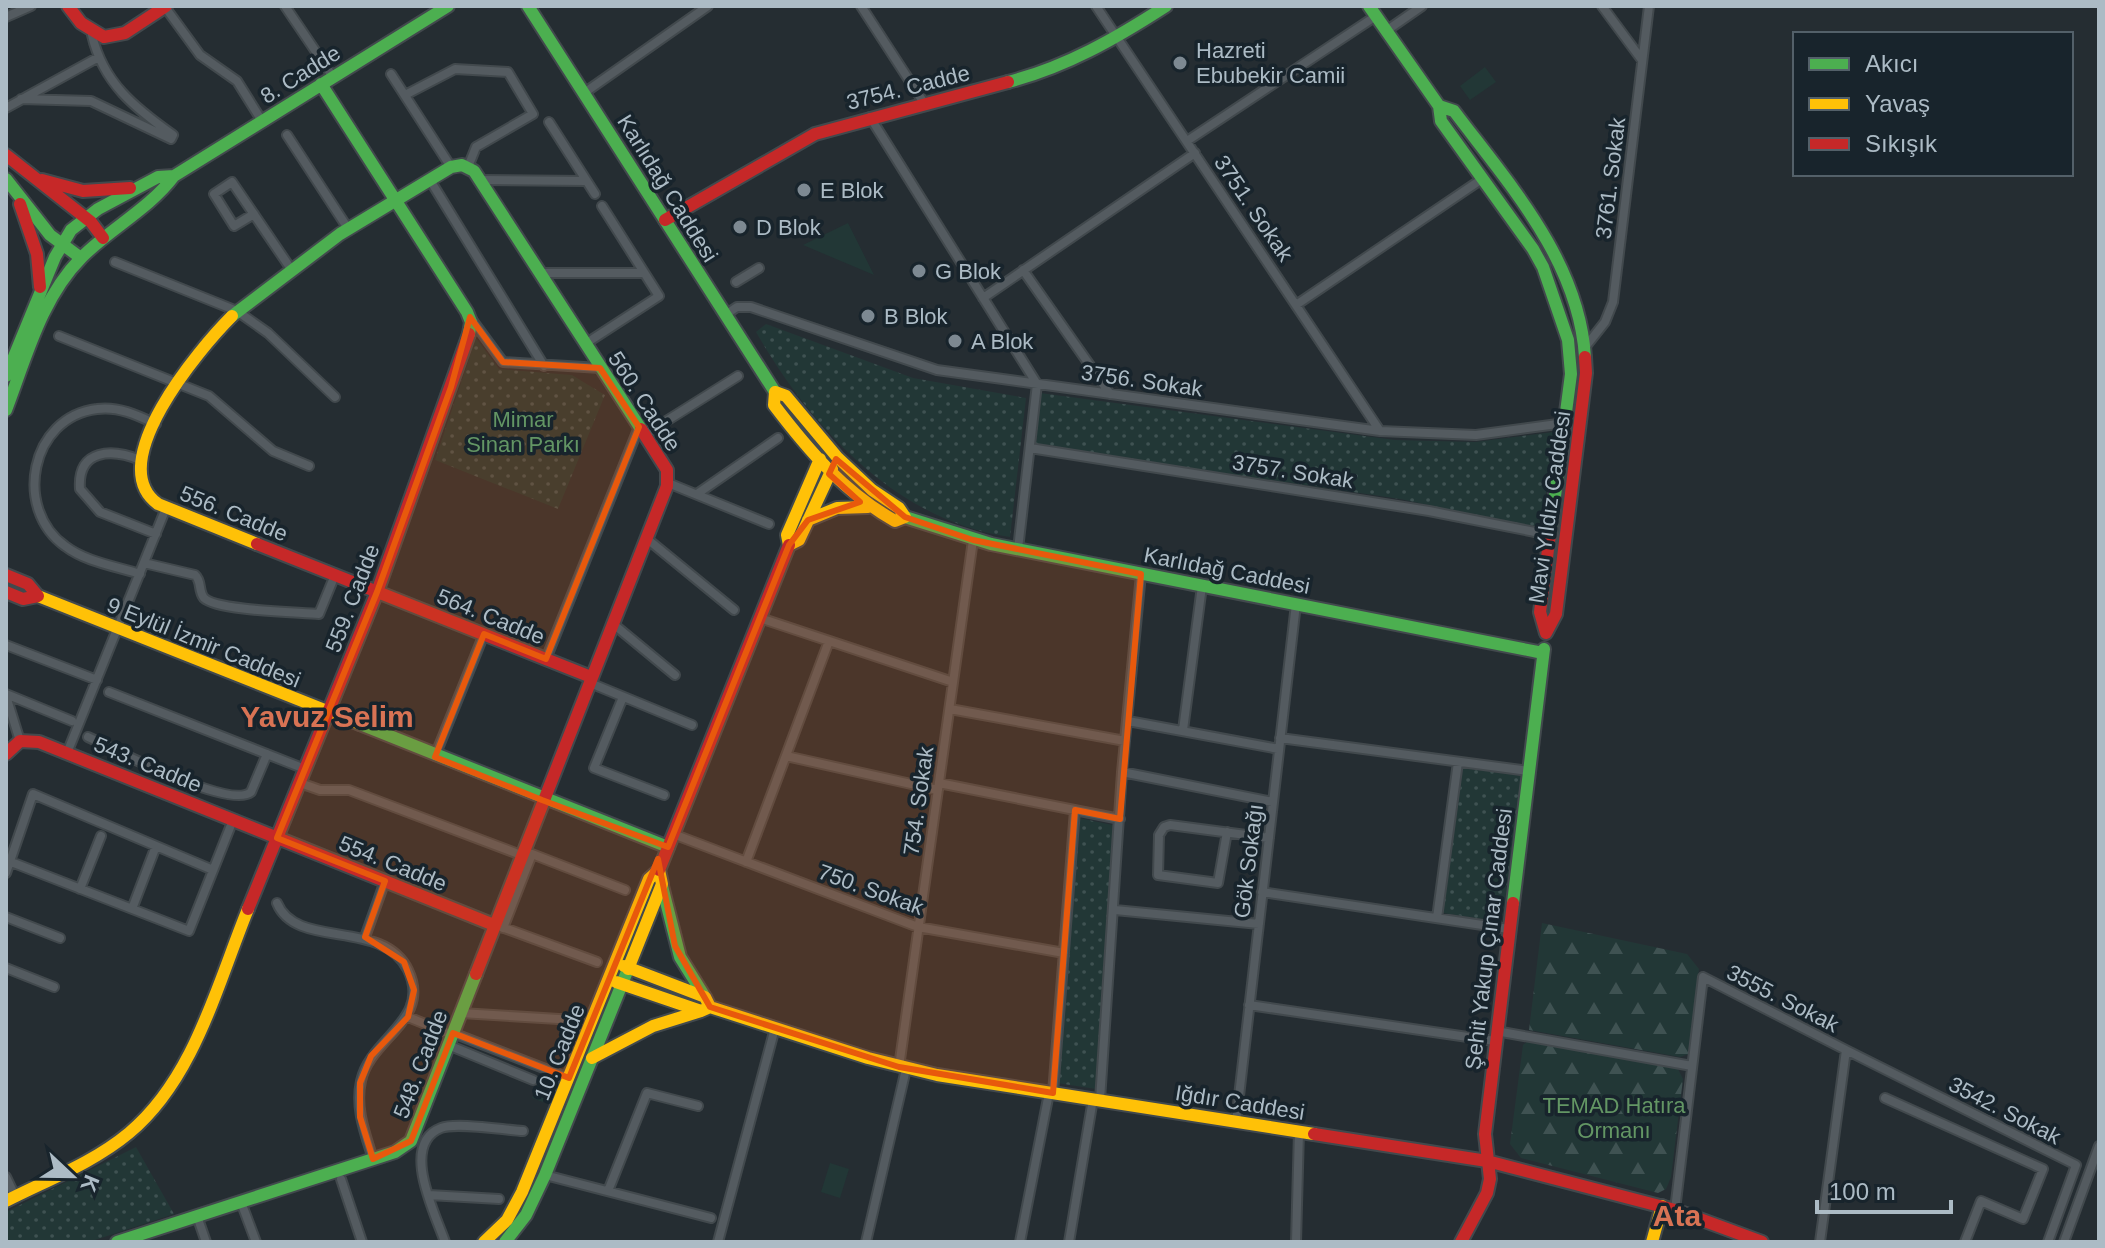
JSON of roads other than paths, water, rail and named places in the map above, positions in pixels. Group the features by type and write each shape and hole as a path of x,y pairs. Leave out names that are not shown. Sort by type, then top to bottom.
{"main road":[{"path":"68,6 92,35 115,37 166,6"},
{"name":"8. Cadde","path":"6,410 56,291 81,258 166,190 174,176 448,6"},
{"name":"Karlıdağ Caddesi","path":"528,6 775,392 786,396 836,459 876,493 901,507 905,517"},
{"name":"3754. Cadde","path":"665,220 815,134 1051,71 1117,38 1166,6"},
{"name":"Mavi Yıldız Caddesi","path":"1372,11 1439,106 1441,121 1538,258 1564,323 1571,374 1540,612 1546,633"},
{"path":"327,80 395,202 470,317"},
{"name":"Mavi Yıldız Caddesi","path":"1439,106 1454,111 1544,237 1556,257 1586,346 1587,369 1556,614 1546,633"},
{"path":"6,155 85,217 103,238"},
{"path":"140,460 175,382 237,311 291,269 430,180 451,167 468,167"},
{"name":"560. Cadde","path":"468,167 480,180 667,470 668,483 542,800"},
{"path":"29,175 83,191 141,186"},
{"name":"8. Cadde","path":"6,376 60,244 85,217 158,177 174,176"},
{"path":"6,179 60,244 81,258"},
{"path":"16,193 37,254 40,278 38,298"},
{"name":"559. Cadde","path":"11,1198 117,1144 146,1120 165,1097 200,1032 377,592 469,334 470,317"},
{"path":"1564,323 1578,317"},
{"name":"Karlıdağ Caddesi","path":"775,392 774,405 829,474 868,507 895,521 905,517 973,540 1543,653"},
{"name":"10. Cadde","path":"505,1242 526,1215 545,1175 592,1058 649,879 659,870 789,545 787,535 826,447"},
{"name":"10. Cadde","path":"789,545 799,540 836,459"},
{"name":"556. Cadde","path":"140,460 137,475 142,490 166,508 377,592"},
{"path":"808,520 837,508 868,507"},
{"name":"9 Eylül İzmir Caddesi","path":"6,575 28,584 38,596 118,629 542,800 668,847"},
{"name":"9 Eylül İzmir Caddesi","path":"6,592 23,599 38,596"},
{"name":"564. Cadde","path":"377,592 546,659 590,680"},
{"name":"Şehit Yakup Çınar Caddesi","path":"1461,1242 1487,1193 1490,1179 1485,1134 1495,1036 1546,633"},
{"name":"543. Cadde","path":"20,741 33,740 277,838"},
{"path":"6,754 20,741"},
{"name":"548. Cadde","path":"121,1241 406,1147 416,1130 449,1037 499,926 542,800"},
{"name":"554. Cadde","path":"277,838 499,926"},
{"path":"592,1058 653,1026 705,1005 675,946 659,870"},
{"name":"10. Cadde","path":"622,965 662,884"},
{"name":"Iğdır Caddesi","path":"622,965 705,1005"},
{"name":"10. Cadde","path":"488,1241 507,1220 522,1192 569,1078 616,982"},
{"name":"Iğdır Caddesi","path":"616,982 705,1005 902,1068 1487,1161 1668,1208 1762,1242"},
{"path":"1652,1242 1668,1208"}],"street":[{"path":"6,17 31,6"},
{"path":"166,6 200,55 237,81 262,121"},
{"path":"285,6 327,80"},
{"path":"584,93 708,6"},
{"path":"861,6 924,103"},
{"name":"3751. Sokak","path":"1096,6 1380,431"},
{"path":"1386,31 1422,6"},
{"path":"1602,6 1643,61"},
{"name":"3761. Sokak","path":"1586,346 1605,322 1613,302 1649,6"},
{"path":"1187,141 1372,11"},
{"path":"21,99 91,101 171,139 173,135 115,88 97,58 92,35"},
{"path":"6,108 97,58"},
{"path":"405,95 455,69 508,72 533,114 476,147 468,167"},
{"path":"391,74 451,167"},
{"path":"870,117 1037,384 1018,549"},
{"path":"549,122 595,194"},
{"path":"287,135 350,231"},
{"path":"983,298 1195,153"},
{"path":"1296,305 1482,179"},
{"path":"430,180 544,366"},
{"path":"480,180 586,181"},
{"path":"254,214 234,226 214,194 232,182 254,214 291,269"},
{"path":"585,344 659,296 602,206"},
{"path":"115,262 237,311 268,333 335,397"},
{"path":"736,282 759,268"},
{"path":"1023,270 1110,394"},
{"path":"540,273 644,273"},
{"name":"3756. Sokak","path":"725,315 737,307 751,307 937,370 1380,431 1476,435 1565,423"},
{"path":"470,317 503,362 600,368"},
{"path":"59,336 218,402 273,451 309,466"},
{"path":"546,659 641,431 738,376"},
{"path":"140,574 76,553 56,539 36,508 33,483 43,448 54,431 79,414 113,409 156,424"},
{"path":"697,494 778,438"},
{"name":"3757. Sokak","path":"1030,448 1429,511 1550,535"},
{"path":"140,460 115,451 98,454 84,470 80,489 96,509 156,534"},
{"path":"668,483 769,524"},
{"path":"67,753 166,508"},
{"path":"646,538 734,610"},
{"name":"754. Sokak","path":"866,1242 902,1068 918,927 973,540"},
{"path":"144,563 195,575 206,599 244,609 319,614 335,575"},
{"path":"1069,1242 1096,1100 1115,910 1122,772 1141,574"},
{"path":"1183,730 1202,586"},
{"name":"Gök Sokağı","path":"1236,1122 1296,604"},
{"path":"760,618 953,682"},
{"path":"612,623 675,675"},
{"path":"435,757 484,634"},
{"path":"746,862 829,641"},
{"path":"6,645 97,680"},
{"path":"590,680 692,725"},
{"path":"109,692 305,769"},
{"path":"6,695 72,721"},
{"path":"6,695 20,741"},
{"path":"623,697 594,768 664,795"},
{"path":"12,716 27,701"},
{"path":"950,709 1125,741"},
{"path":"1128,721 1279,749"},
{"path":"88,737 162,773 238,797 251,792 267,754"},
{"path":"1280,738 1529,771"},
{"path":"786,756 1120,819"},
{"path":"1437,918 1458,762"},
{"path":"1122,772 1273,802"},
{"path":"300,783 320,790 349,790 521,855"},
{"path":"6,873 33,794 213,870"},
{"path":"1020,1242 1051,1093 1075,810"},
{"path":"8,861 189,931 233,820"},
{"path":"1227,832 1218,883 1158,875 1159,835 1164,827 1227,832 1269,838"},
{"name":"750. Sokak","path":"673,834 918,927 1064,953"},
{"path":"80,889 101,836"},
{"path":"132,909 156,846"},
{"path":"597,962 499,926 532,854 625,890"},
{"path":"365,937 385,881"},
{"path":"1262,892 1509,929"},
{"path":"277,903 283,913 303,924 328,933 365,937 393,952 407,969 414,990 408,1017 371,1056 360,1083 360,1117 373,1159"},
{"path":"1115,910 1259,924"},
{"path":"6,917 60,938"},
{"path":"6,968 54,987"},
{"name":"3555. Sokak","path":"1692,1066 1703,977 1846,1050 1820,1242"},
{"path":"1249,1005 1495,1036 1692,1066 1668,1208"},
{"path":"461,1013 575,1020"},
{"path":"408,1017 533,1080"},
{"path":"718,1242 775,1028"},
{"path":"449,1037 569,1078"},
{"name":"3542. Sokak","path":"1846,1050 2076,1165 2048,1242"},
{"path":"608,1191 647,1093 698,1106"},
{"path":"1885,1098 2043,1169 2023,1219 1981,1201 1965,1242"},
{"path":"445,1242 419,1165 430,1136 443,1127 523,1131"},
{"path":"416,1130 430,1136"},
{"path":"1296,1242 1299,1131"},
{"path":"2064,1242 2099,1146"},
{"path":"545,1175 711,1218"},
{"path":"6,1177 11,1198"},
{"path":"341,1179 362,1242"},
{"path":"429,1195 499,1199"},
{"path":"241,1202 256,1242"},
{"path":"197,1216 206,1242"}],"place":[{"name":"Hazreti Ebubekir Camii","path":"1180,63"},
{"name":"E Blok","path":"804,190"},
{"name":"D Blok","path":"740,227"},
{"name":"G Blok","path":"919,271"},
{"name":"B Blok","path":"868,316"},
{"name":"A Blok","path":"955,341"}],"district":[{"name":"Yavuz Selim","path":"327,717"},
{"name":"Ata","path":"1677,1216"}],"park label":[{"name":"Mimar Sinan Parkı","path":"523,432"},
{"name":"TEMAD Hatıra Ormanı","path":"1614,1118"}]}
